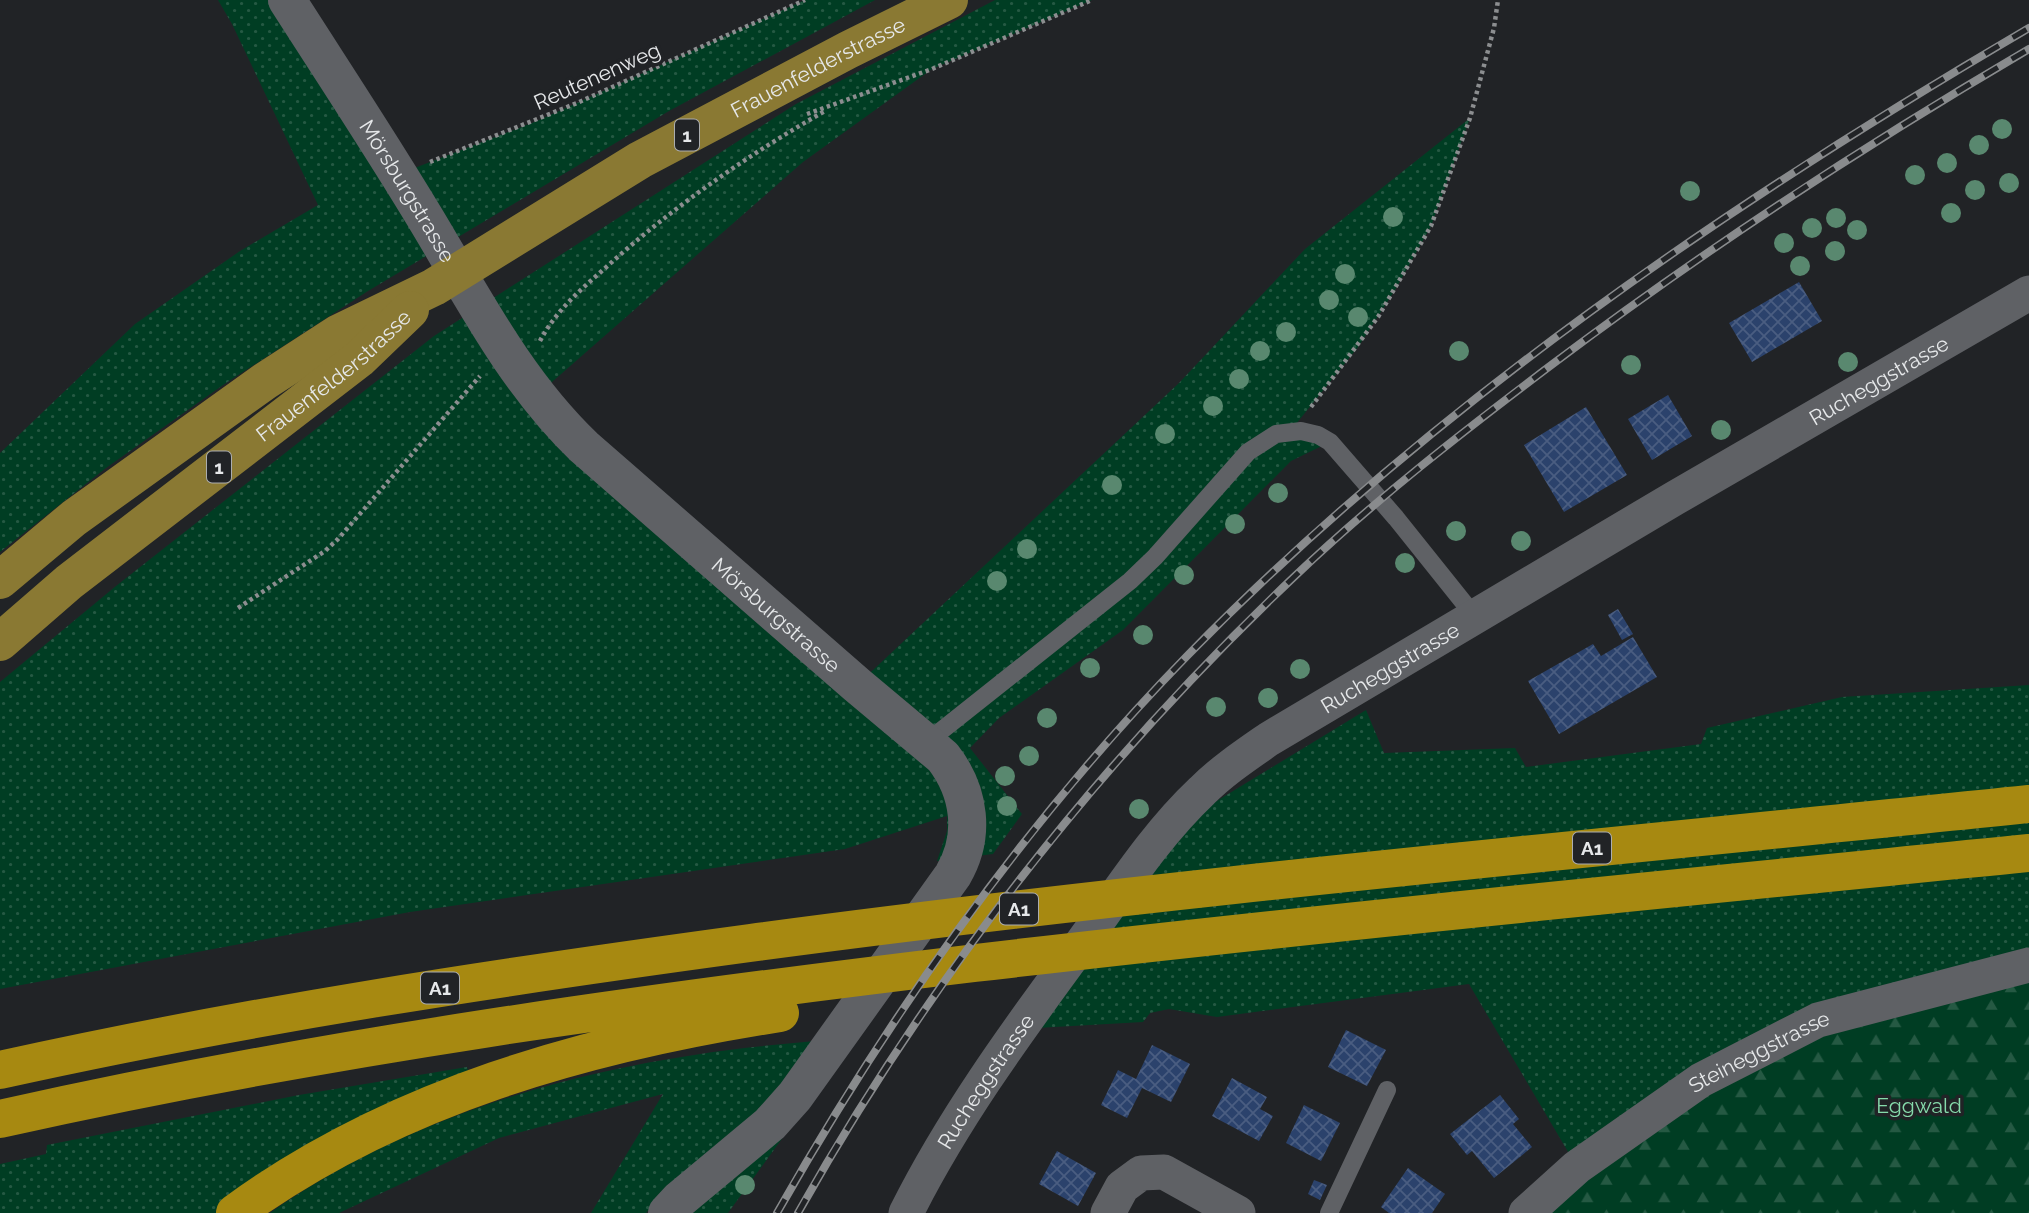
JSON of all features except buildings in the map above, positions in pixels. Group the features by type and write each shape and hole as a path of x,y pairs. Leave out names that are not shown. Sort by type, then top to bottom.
{"highway":[{"name":"A1","path":"0,1070 317,1008 583,965 883,925 1154,892 2029,804"},
{"name":"A1","path":"0,1119 344,1052 638,1006 832,993 1105,961 1210,936 2029,853"},
{"path":"235,1213 274,1185 344,1144 411,1112 473,1088 555,1061 832,993"}],"main road":[{"name":"Frauenfelderstrasse","path":"0,580 74,518 265,381 339,333 434,287 640,160 949,0"},
{"name":"Frauenfelderstrasse","path":"0,642 69,582 359,359 434,287"}],"street":[{"name":"Mörsburgstrasse","path":"287,0 399,174 500,343 536,396 584,447 857,685 927,742 954,771 961,788 968,825 962,860 795,1096 770,1124 667,1213"},
{"name":"Rucheggstrasse","path":"906,1213 953,1129 1019,1029 1161,835 1217,776 1269,739 1675,498 2029,293"},
{"name":"Steineggstrasse","path":"1526,1213 1577,1167 1701,1080 1818,1020 2029,965"},
{"path":"1108,1213 1122,1187 1141,1174 1164,1172 1238,1213"}],"lane":[{"path":"927,742 1130,581 1155,557 1248,452 1268,438 1292,430 1310,432 1324,438 1396,518 1476,618"},
{"path":"1329,1213 1387,1090"}],"path":[{"name":"Reutenenweg","path":"399,174 537,121 805,0"},
{"path":"795,118 835,106 932,69 1093,0"},
{"path":"1292,430 1371,327 1431,226 1470,118 1494,28 1498,0"},
{"path":"545,332 569,301 638,240 762,149 835,106"},
{"path":"238,608 338,540 500,343"}],"green space":[{"path":"218,0 287,0 399,174 537,121 805,0 875,0 669,111 368,291 223,385 106,468 0,552 0,453 135,324 240,251 318,205"},
{"path":"995,0 1092,0 932,69 803,162 536,396 857,685 1179,383 1305,249 1470,118 1431,226 1395,290 1358,347 1292,429 1330,442 1291,461 1123,630 999,718 970,748 1022,814 993,854 937,861 947,831 947,816 845,849 410,912 0,989 0,682 116,586 434,336 796,104"},
{"path":"2029,685 2029,965 1577,1167 1469,984 1217,1017 1169,1009 1150,1013 1143,1022 1019,1029 1161,835 1366,710 1384,753 1515,748 1526,767 1701,744 1707,728 1842,697"},
{"name":"Eggwald","path":"2029,965 2029,1213 1526,1213 1701,1080"},
{"path":"815,1041 752,1124 684,1172 646,1213 591,1213 663,1094 499,1138 339,1213 270,1213 317,1182 367,1155 419,1131 527,1092 638,1065 724,1050"},
{"path":"467,1067 473,1088 235,1213 0,1213 0,1164 46,1154 47,1145 299,1095"},
{"path":"789,1129 728,1213 691,1213"}],"railway":[{"path":"777,1213 866,1065 964,921 1017,852 1071,784 1128,719 1187,656 1280,565 1379,478 1481,394 1587,314 1806,165 2029,28"},
{"path":"798,1213 904,1040 1022,876 1153,721 1295,576 1422,466 1521,388 1669,279 1787,199 2029,49"}]}
